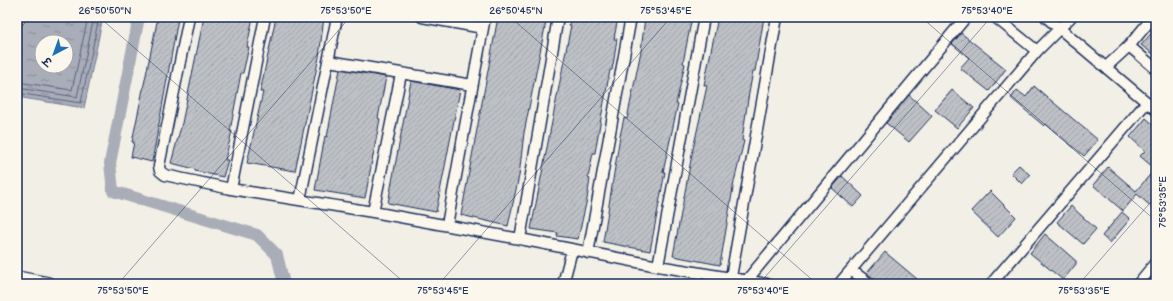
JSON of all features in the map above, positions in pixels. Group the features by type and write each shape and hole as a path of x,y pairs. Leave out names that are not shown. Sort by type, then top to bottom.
{"street":[{"path":"189,17 159,166 160,171 165,175 230,189 373,212 658,266 768,284"},
{"path":"230,189 265,17"},
{"path":"300,200 337,17"},
{"path":"422,17 483,28"},
{"path":"447,226 485,17"},
{"path":"520,239 558,17"},
{"path":"588,253 631,17"},
{"path":"658,266 704,17"},
{"path":"731,277 777,17"},
{"path":"747,280 966,17"},
{"path":"995,17 1037,51"},
{"path":"991,284 1153,105 1046,17"},
{"path":"839,284 1037,51 1071,17"},
{"path":"1106,67 1129,46 1153,17"},
{"path":"1129,46 1156,69"},
{"path":"329,61 472,85"},
{"path":"373,212 401,74"},
{"path":"563,284 572,250"},
{"path":"1138,284 1156,262"},
{"path":"851,270 870,284"},
{"path":"17,278 48,284"}],"water":[{"path":"17,17 103,17 84,108 17,97"}],"building":[{"path":"158,17 178,19 152,162 131,157 134,142 132,142"},
{"path":"204,17 253,17 247,47 249,47 243,73 241,73 230,131 232,131 225,160 228,160 223,177 195,171 195,169 171,163 182,123"},
{"path":"276,17 324,17 319,57 295,171 247,163 263,92 260,92"},
{"path":"498,17 525,21 526,17 547,17 524,133 519,176 508,226 461,215"},
{"path":"571,17 618,17 614,39 617,39 614,59 612,70 610,70 595,153 593,153 588,178 590,179 587,199 578,239 557,236 558,233 531,229 571,25 569,25"},
{"path":"645,17 692,17 683,63 685,64 676,104 678,104 663,172 665,172 650,251 603,242 620,136 624,118 627,119 641,51"},
{"path":"718,17 764,17 755,71 753,71 748,99 742,140 744,141 734,182 720,265 673,256 693,149 707,86 704,85"},
{"path":"1156,28 1156,56 1141,45"},
{"path":"961,33 1006,69 989,91 960,68 969,58 952,44"},
{"path":"340,69 386,77 378,118 380,119 365,198 315,190"},
{"path":"411,81 460,90 436,212 388,203"},
{"path":"1034,86 1098,140 1084,156 1046,124 1044,126 1011,98 1017,90 1026,97"},
{"path":"952,90 974,108 957,128 935,110"},
{"path":"909,95 932,116 909,142 886,123"},
{"path":"1146,118 1156,127 1156,211 1137,194 1123,211 1093,185 1108,167 1136,191 1155,169 1140,156 1145,151 1130,137"},
{"path":"1019,165 1030,175 1022,184 1011,173"},
{"path":"842,176 863,196 853,207 832,188"},
{"path":"990,191 1016,217 998,237 971,211"},
{"path":"1071,206 1096,229 1083,244 1057,222"},
{"path":"1122,212 1130,219 1110,243 1102,236"},
{"path":"1045,234 1076,261 1076,264 1063,280 1030,253"},
{"path":"885,252 917,279 912,284 880,284 867,273"}],"waterway":[{"path":"139,17 110,163 113,191 257,235 277,255 284,284"}]}
